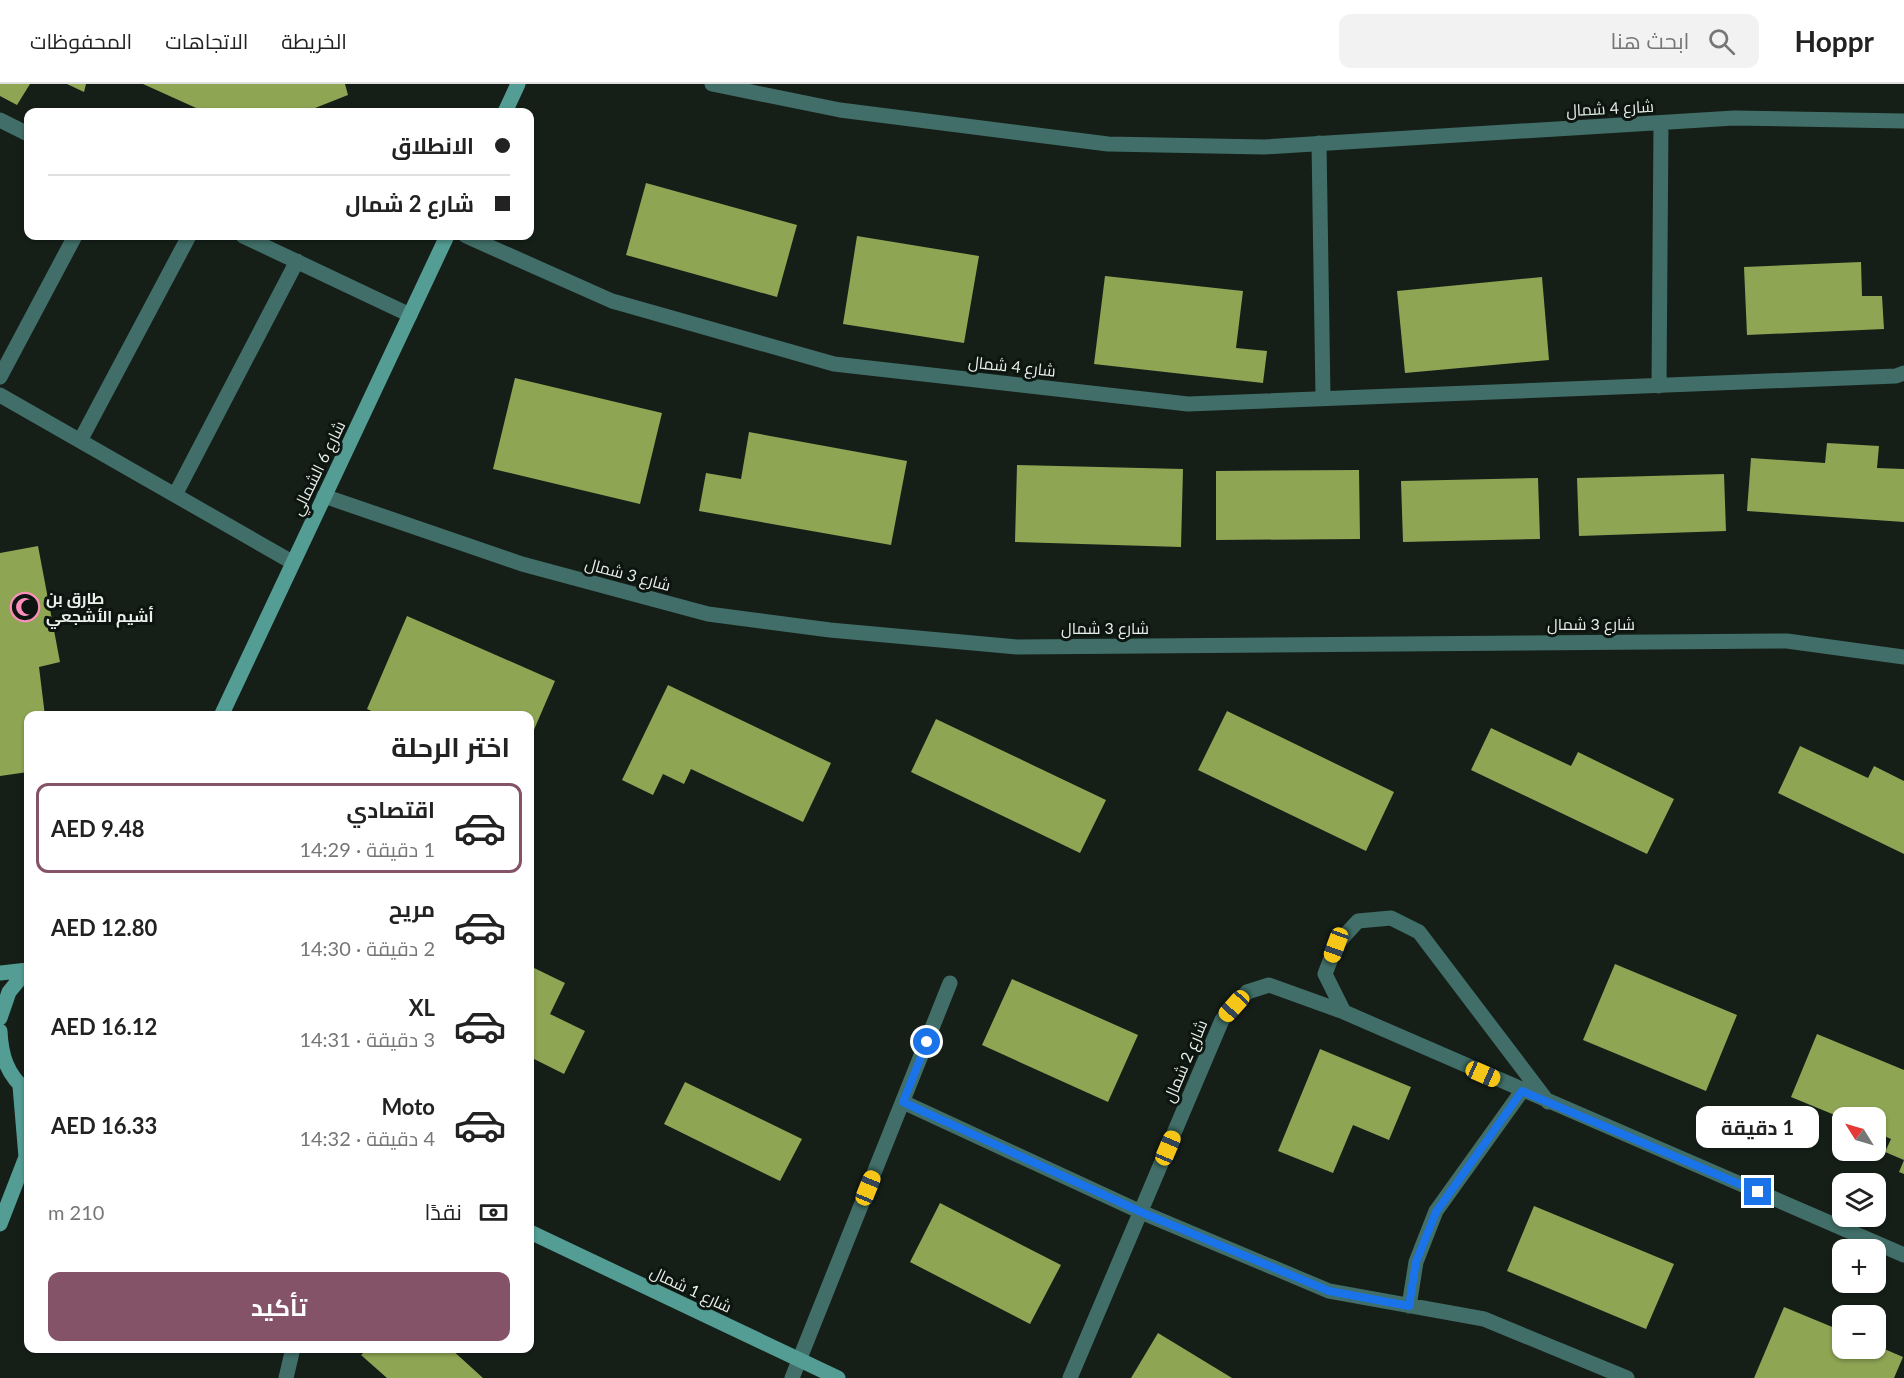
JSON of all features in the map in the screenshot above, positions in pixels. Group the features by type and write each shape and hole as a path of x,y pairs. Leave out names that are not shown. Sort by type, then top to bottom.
{"street":[{"path":"507,108 518,84"},
{"name":"شارع 4 شمال","path":"712,84 840,110 1108,144 1264,147 1734,118 1904,121"},
{"path":"1,123 24,132"},
{"path":"1659,386 1661,123"},
{"path":"1318,143 1323,397"},
{"path":"0,377 73,240"},
{"path":"80,441 187,240"},
{"path":"252,240 411,315"},
{"name":"شارع 6 الشمالي","path":"223,711 445,240"},
{"name":"شارع 4 شمال","path":"475,240 612,301 834,364 1188,404 1896,376 1904,373"},
{"path":"176,495 297,261"},
{"path":"0,395 292,562"},
{"name":"شارع 3 شمال","path":"324,496 522,564 708,614 842,631 1017,647 1786,640 1904,657"},
{"name":"شارع 2 شمال","path":"1344,1012 1325,974 1336,945 1358,921 1391,918 1419,932 1549,1103"},
{"path":"0,973 24,970"},
{"path":"0,1018 9,992 24,974"},
{"path":"792,1378 950,983"},
{"name":"شارع 2 شمال","path":"1070,1378 1222,1020 1247,992 1269,985 1344,1012 1549,1103 1904,1255"},
{"path":"0,1030 0,1048 8,1069 24,1089"},
{"path":"1409,1306 1416,1262 1436,1212 1522,1091"},
{"path":"903,1102 1141,1212 1329,1291 1484,1319 1627,1378"},
{"path":"0,1224 24,1164"},
{"name":"شارع 1 شمال","path":"534,1234 838,1378"},
{"path":"286,1378 292,1353"}],"building":[{"path":"0,84 30,84 17,105 0,96"},
{"path":"67,84 86,84 84,92"},
{"path":"143,84 345,84 348,95 315,108 196,108"},
{"path":"646,183 797,225 777,297 626,255"},
{"path":"857,236 979,256 964,343 843,324"},
{"path":"1861,262 1862,296 1882,296 1884,329 1747,335 1744,267"},
{"path":"1105,276 1243,291 1236,348 1267,351 1263,383 1094,364"},
{"path":"1542,277 1549,360 1405,373 1397,291"},
{"path":"515,378 662,413 640,504 493,469"},
{"path":"749,432 907,461 891,545 699,511 706,473 741,479"},
{"path":"1827,443 1879,446 1877,468 1904,469 1904,522 1747,511 1751,458 1825,463"},
{"path":"1017,465 1183,469 1181,547 1015,542"},
{"path":"1359,470 1360,539 1216,540 1216,471"},
{"path":"1724,474 1726,531 1579,536 1577,478"},
{"path":"1538,478 1540,539 1403,542 1401,481"},
{"name":"طارق بن أشيم الأشجعي","path":"38,546 60,662 39,667 44,711 24,711 24,773 0,776 0,553"},
{"path":"407,616 555,681 534,730 534,711 371,711 367,709"},
{"path":"668,685 831,763 803,822 691,769 684,784 663,774 653,795 622,780"},
{"path":"1227,711 1394,792 1366,851 1198,770"},
{"path":"936,719 1106,800 1080,853 911,772"},
{"path":"1491,728 1571,766 1578,752 1674,799 1647,854 1471,770"},
{"path":"1800,746 1868,778 1874,766 1904,781 1904,854 1778,793"},
{"path":"1615,964 1737,1015 1706,1091 1583,1040"},
{"path":"534,968 565,983 550,1014 585,1031 564,1074 534,1059"},
{"path":"1012,979 1138,1035 1108,1102 982,1045"},
{"path":"1817,1034 1904,1070 1904,1160 1886,1152 1891,1139 1886,1137 1886,1107 1832,1107 1832,1114 1791,1097"},
{"path":"1320,1049 1411,1087 1389,1140 1353,1125 1333,1173 1278,1151"},
{"path":"685,1082 802,1139 780,1181 664,1124"},
{"path":"1904,1160 1904,1174 1899,1172"},
{"path":"940,1203 1061,1265 1030,1324 910,1262"},
{"path":"1534,1206 1674,1264 1646,1329 1507,1271"},
{"path":"1784,1307 1832,1327 1832,1359 1886,1359 1886,1350 1903,1357 1894,1378 1754,1378"},
{"path":"1158,1333 1232,1378 1131,1378"},
{"path":"363,1353 456,1353 483,1378 387,1378 361,1355"}],"place":[{"name":"طارق بن أشيم الأشجعي","path":"25,607"}],"route":[{"path":"927,1042 903,1102 1141,1212 1329,1291 1409,1306 1416,1262 1436,1212 1522,1091 1758,1192"}]}
